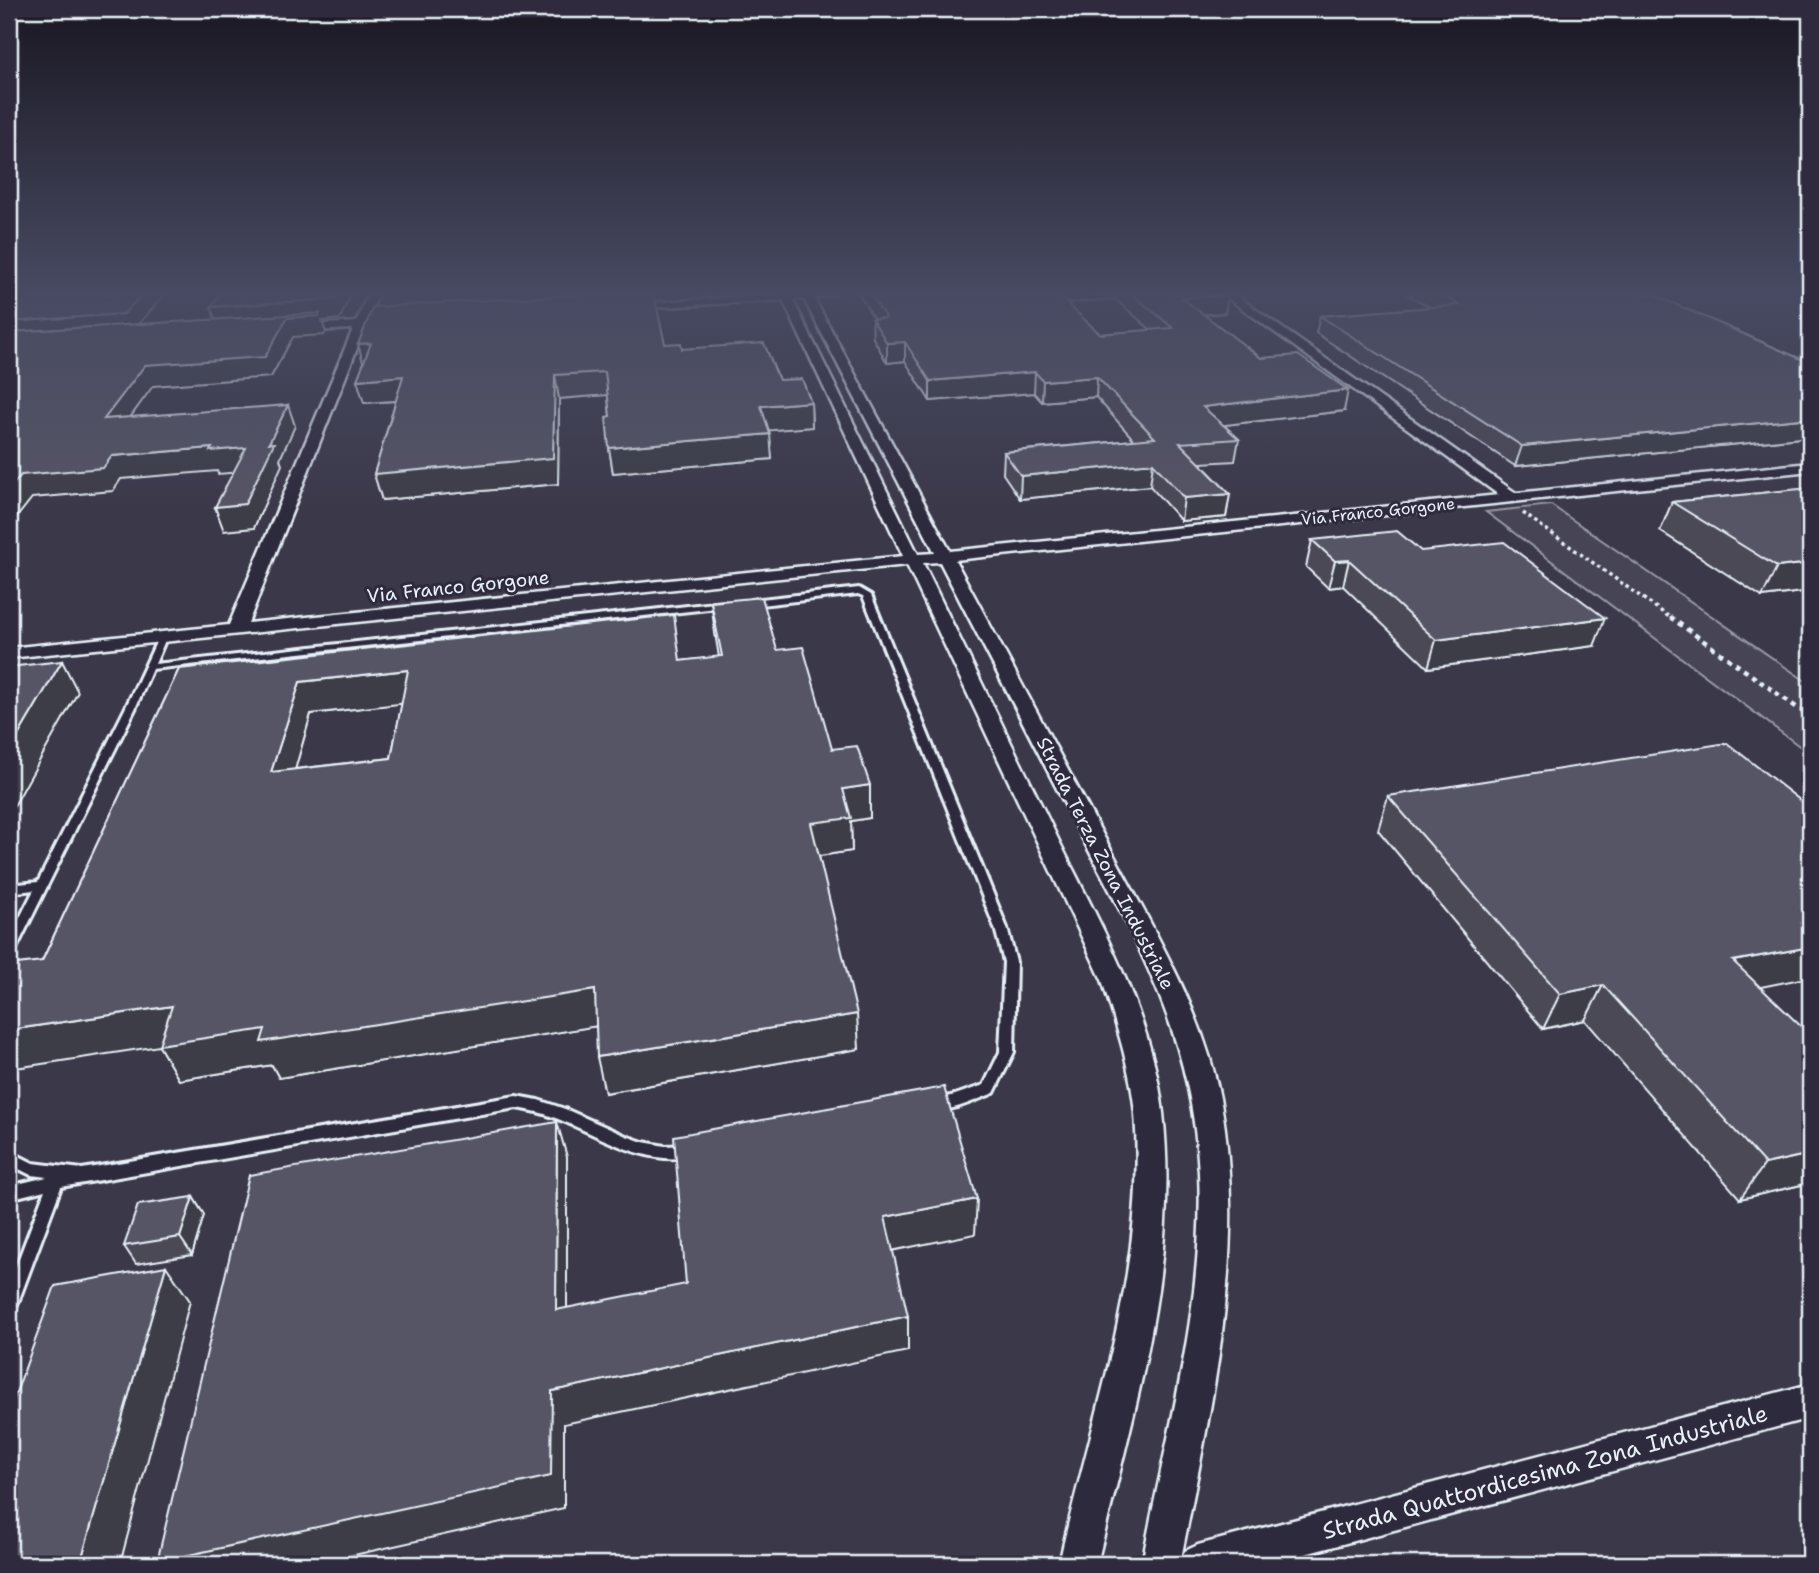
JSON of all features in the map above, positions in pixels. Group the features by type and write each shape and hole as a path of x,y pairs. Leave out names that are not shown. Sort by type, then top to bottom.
{"street":[{"path":"236,630 344,367"},
{"name":"Strada Terza Zona Industriale","path":"832,367 911,561 1115,979 1135,1043 1149,1113 1151,1207 1139,1306 1078,1564"},
{"name":"Strada Terza Zona Industriale","path":"842,367 1166,976 1190,1039 1209,1116 1216,1215 1208,1327 1161,1564"},
{"path":"1329,367 1508,497"},
{"name":"Via Franco Gorgone","path":"9,653 1810,467"},
{"name":"Strada Quattordicesima Zona Industriale","path":"1198,1564 1810,1401"}],"lane":[{"path":"149,667 859,591 867,595 996,916 1010,962 1007,1052 989,1089 956,1101 916,1109"},
{"path":"9,951 162,638"},
{"path":"9,889 42,884"},
{"path":"9,1192 55,1184 84,1175 516,1102 539,1104 631,1146 654,1152 695,1150"},
{"path":"9,1157 31,1169 84,1175"},
{"path":"9,1305 55,1184"}],"path":[{"path":"1508,497 1810,717"}],"shaded area":[{"path":"9,367 1810,367 1810,1564 9,1564"},
{"path":"1551,505 1810,684 1810,754 1486,512"}],"building":[{"path":"9,367 143,367 104,419 288,405 269,443 274,443 245,504 215,507 246,448 112,456 103,468 21,475 9,489"},
{"path":"362,367 774,367 779,380 802,379 811,402 761,406 770,434 609,448 606,417 610,416 605,372 555,375 553,458 374,474 403,376 357,380"},
{"path":"921,367 1316,367 1348,390 1203,407 1239,439 1180,443 1230,494 1184,498 1153,463 1021,476 1004,452 1155,438 1097,377 1043,381 1035,372 930,381"},
{"path":"1400,367 1810,367 1810,418 1522,446"},
{"path":"1810,488 1810,563 1777,567 1672,502"},
{"path":"1397,531 1421,551 1504,542 1605,618 1436,640 1349,560 1335,561 1312,540"},
{"path":"762,597 777,650 803,647 832,749 857,746 870,785 843,789 851,818 811,823 857,1014 597,1057 595,990 261,1042 265,1029 159,1045 172,1006 9,1030 9,965 42,961 179,669 674,615 680,661 722,656 711,602","holes":["408,670 391,758 271,772 300,682"]},
{"path":"62,661 9,751 9,667"},
{"path":"1727,743 1810,808 1810,947 1733,961 1810,1035 1810,1154 1765,1164 1603,985 1560,994 1388,796"},
{"path":"944,1087 977,1199 885,1217 908,1316 552,1391 551,1476 157,1562 249,1175 557,1122 556,1310 686,1284 674,1136"},
{"path":"193,1197 180,1237 124,1246 138,1205"},
{"path":"166,1266 80,1564 9,1564 9,1412 55,1286"}]}
